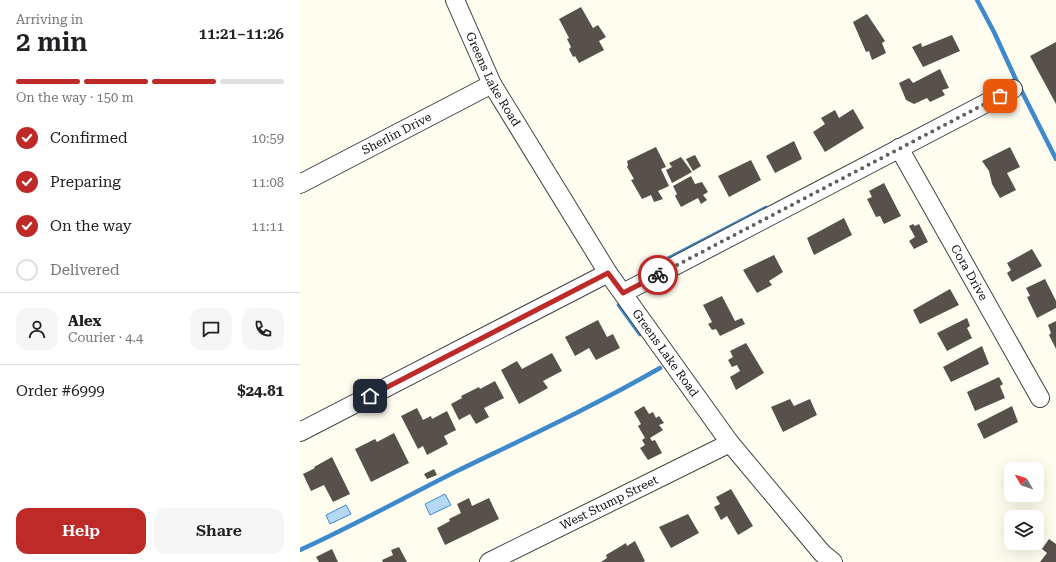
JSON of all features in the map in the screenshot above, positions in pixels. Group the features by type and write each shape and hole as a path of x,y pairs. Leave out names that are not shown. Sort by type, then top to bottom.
{"street":[{"name":"Greens Lake Road","path":"455,0 492,84 608,273 730,443 822,553 832,562"},
{"name":"Sherlin Drive","path":"300,184 492,84"},
{"path":"623,293 1013,89"},
{"name":"Cora Drive","path":"899,148 1040,398"},
{"path":"300,432 608,273"},
{"name":"West Stump Street","path":"489,562 730,443"}],"water":[{"path":"445,494 451,505 430,515 425,504"},
{"path":"346,505 351,514 330,524 326,515"}],"building":[{"path":"581,7 593,28 598,25 606,37 599,41 604,50 579,63 575,56 573,57 569,49 571,47 567,39 569,38 559,19"},
{"path":"867,14 885,41 882,43 886,53 872,60 869,51 866,52 853,22"},
{"path":"952,35 960,51 923,67 912,47 921,43 922,47"},
{"path":"1056,42 1056,104 1030,56"},
{"path":"940,69 949,88 942,90 945,95 930,102 927,98 914,104 906,100 899,83 909,78 913,83"},
{"path":"853,109 864,128 825,152 813,132 825,124 821,118 835,110 839,118"},
{"path":"794,141 802,159 775,173 766,156"},
{"path":"656,147 666,167 661,169 669,186 658,191 663,199 654,202 651,195 642,199 631,180 634,179 627,167 627,161"},
{"path":"1010,147 1020,167 1007,173 1016,190 1000,198 992,184 989,171 982,161"},
{"path":"695,155 701,166 693,171 686,159"},
{"path":"681,157 692,172 672,183 666,170 672,167 669,163"},
{"path":"751,160 761,180 729,197 718,176"},
{"path":"691,176 695,184 702,182 708,192 703,195 707,200 701,204 698,198 681,207 675,196 677,194 673,186"},
{"path":"884,183 901,216 884,224 880,216 876,217 867,199 872,197 869,191"},
{"path":"844,218 852,235 814,255 807,238"},
{"path":"913,224 915,226 919,224 928,242 914,249 909,241 915,237 909,226"},
{"path":"1032,249 1042,266 1012,282 1007,273 1011,270 1007,263"},
{"path":"774,255 783,272 769,281 772,285 757,293 743,270"},
{"path":"1045,279 1056,301 1056,308 1037,318 1027,297 1030,296 1026,288"},
{"path":"950,289 959,305 920,324 913,310"},
{"path":"722,296 735,321 742,318 745,324 720,336 716,329 712,330 708,324 712,322 703,305"},
{"path":"967,318 970,326 967,328 972,338 947,351 937,333"},
{"path":"598,320 607,337 613,334 620,348 596,360 589,348 575,356 565,337"},
{"path":"1056,321 1056,349 1049,335 1051,333 1048,325"},
{"path":"746,343 764,373 736,390 730,377 740,371 737,365 732,367 728,360 733,357 730,351"},
{"path":"982,346 989,364 951,382 943,367"},
{"path":"552,353 562,371 543,381 548,388 519,404 501,370 517,361 522,369"},
{"path":"999,377 1003,384 1000,386 1005,398 975,411 967,392"},
{"path":"495,381 504,398 484,408 489,417 476,424 470,414 459,420 451,404 462,398 461,396 479,387 480,389"},
{"path":"790,399 794,406 810,399 817,415 783,432 771,407"},
{"path":"644,406 649,414 653,412 656,418 659,416 664,423 659,425 663,430 650,438 652,441 655,440 662,453 648,460 640,448 645,445 642,440 645,438 638,426 641,424 634,412"},
{"path":"1012,406 1018,422 984,439 977,424"},
{"path":"417,408 423,420 431,416 432,419 447,411 456,430 444,436 448,444 427,455 423,446 418,449 401,416"},
{"path":"394,433 409,463 371,482 355,449 375,439 377,442"},
{"path":"332,457 350,494 333,502 324,485 311,491 303,474"},
{"path":"434,469 437,475 427,479 424,474"},
{"path":"731,489 753,526 738,535 727,516 721,520 714,507 720,504 716,497"},
{"path":"469,498 472,506 489,498 499,519 445,545 437,528 450,521 449,519 461,513 457,504"},
{"path":"688,514 699,533 671,548 659,527"},
{"path":"1049,539 1056,544 1056,562 1040,562 1047,553 1043,550"},
{"path":"635,541 645,561 601,562 607,558 606,555 626,543 627,546"},
{"path":"399,547 407,562 383,562 382,560 393,555 391,550"},
{"path":"332,549 338,562 319,562 316,557"}],"waterway":[{"path":"977,0 1056,159"},
{"path":"662,262 766,208"},
{"path":"619,305 640,334"},
{"path":"300,550 585,409 660,368"}],"way so far":[{"path":"658,275 1000,96"}],"route":[{"path":"370,396 608,273 623,293 658,275"}]}
